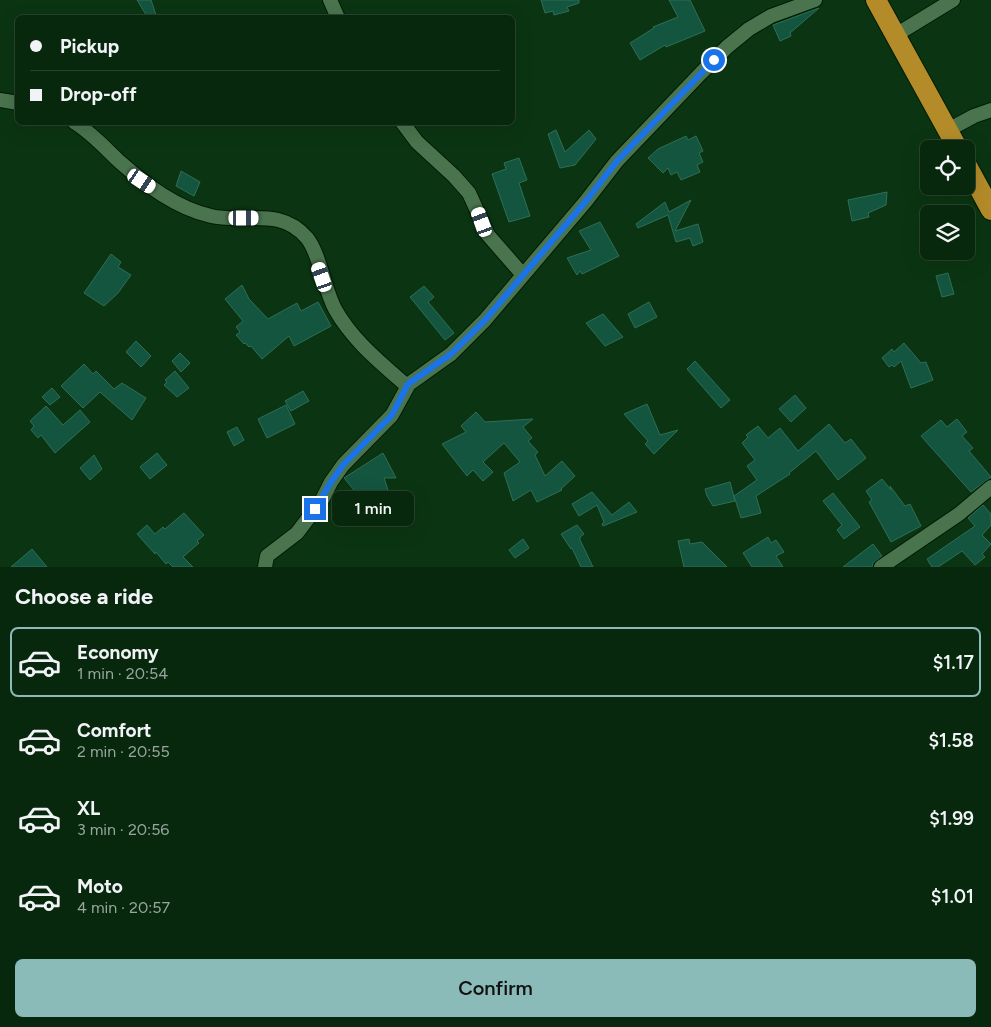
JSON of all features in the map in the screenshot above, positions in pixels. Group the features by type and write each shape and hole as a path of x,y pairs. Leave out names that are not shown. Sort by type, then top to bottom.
{"highway":[{"path":"876,0 894,36 953,140"},
{"path":"975,181 991,210"}],"street":[{"path":"330,0 337,15"},
{"path":"265,567 267,556 297,533 322,500 331,482 343,465 392,415 407,386 414,379 451,354 485,320 586,201 617,161 727,47 771,16 815,0"},
{"path":"894,36 953,0"},
{"path":"0,100 15,102"},
{"path":"948,130 974,116 991,110"},
{"path":"78,125 99,141 142,181 173,202 211,216 275,218 289,224 307,239 335,309 354,337 407,386"},
{"path":"404,125 417,142 454,176 468,193 488,235 523,275"},
{"path":"881,567 959,514 991,486"}],"building":[{"path":"137,0 151,0 156,15 146,15"},
{"path":"541,0 579,0 579,3 567,7 569,11 554,15 553,11 545,13"},
{"path":"669,0 690,0 705,31 666,47 665,45 640,60 630,43 653,27 678,17"},
{"path":"819,8 790,33 791,36 780,41 773,25"},
{"path":"556,130 565,152 589,130 596,139 575,165 560,168 548,134"},
{"path":"686,136 688,140 696,136 703,151 699,153 703,162 697,165 700,172 681,180 677,172 671,175 668,168 663,173 648,158 658,149"},
{"path":"519,158 527,180 519,183 530,216 509,222 492,174 506,169 504,163"},
{"path":"181,171 200,182 194,196 176,186"},
{"path":"887,192 886,205 868,213 869,217 852,221 848,200"},
{"path":"691,200 675,231 698,224 703,242 693,246 690,238 676,242 668,215 638,228 636,224 665,202 669,212"},
{"path":"600,222 619,256 582,274 580,271 577,275 567,258 591,250 579,231"},
{"path":"111,254 121,262 118,267 131,275 118,293 104,306 84,293"},
{"path":"948,273 954,294 942,297 936,276"},
{"path":"242,285 249,299 268,319 297,303 301,311 318,302 331,326 294,346 289,336 262,359 251,346 249,347 244,344 236,335 240,332 236,327 243,321 225,299"},
{"path":"424,286 434,297 428,302 454,333 445,340 410,297"},
{"path":"649,302 657,317 635,328 628,314"},
{"path":"603,314 623,337 605,346 586,323"},
{"path":"136,341 151,356 141,367 126,352"},
{"path":"904,343 921,363 926,362 933,380 911,388 901,361 894,367 892,365 889,367 882,358 892,349 894,352"},
{"path":"180,353 190,363 181,372 172,361"},
{"path":"695,361 730,400 721,408 687,369"},
{"path":"84,364 93,374 96,371 114,389 122,383 146,398 132,420 100,392 83,408 61,386"},
{"path":"175,371 189,388 177,397 164,385 167,382 165,380"},
{"path":"52,388 60,397 50,405 42,397"},
{"path":"303,391 309,401 291,411 285,401"},
{"path":"795,395 806,408 791,422 779,409"},
{"path":"647,404 660,435 678,430 654,454 645,444 648,441 624,414"},
{"path":"286,405 295,424 267,438 258,419"},
{"path":"46,406 63,425 80,410 90,422 55,453 41,435 38,438 31,430 34,426 30,421"},
{"path":"476,412 485,422 533,419 523,427 532,438 528,441 538,452 535,455 545,476 562,461 575,476 562,490 537,502 531,490 513,501 504,473 520,462 504,443 483,462 493,472 483,481 473,470 467,476 442,444 466,432 461,426"},
{"path":"957,419 967,432 962,436 973,448 969,451 991,477 971,492 921,436 941,420 947,427"},
{"path":"829,424 845,443 851,439 866,458 838,480 816,451 790,474 756,496 761,513 741,518 734,496 757,480 747,466 755,460 742,443 748,437 746,435 758,426 768,438 780,428 798,451"},
{"path":"237,427 244,440 234,446 227,432"},
{"path":"157,453 167,465 150,479 140,467"},
{"path":"383,453 396,478 384,478 391,499 396,504 378,519 344,478"},
{"path":"94,455 102,469 90,480 80,468"},
{"path":"882,479 891,490 890,486 905,506 910,504 921,526 891,542 869,502 872,500 866,491"},
{"path":"730,482 735,501 713,506 705,489"},
{"path":"592,492 612,515 629,502 637,512 603,526 604,522 597,505 579,516 572,504"},
{"path":"833,493 860,527 844,539 837,530 842,525 823,501"},
{"path":"983,505 991,514 991,525 982,535 991,544 982,554 985,557 975,565 962,551 938,567 932,567 927,559 975,526 968,518"},
{"path":"184,513 204,535 197,541 199,543 183,557 193,567 173,567 168,562 166,564 156,552 155,554 137,534 147,525 155,534 163,527 165,529"},
{"path":"577,525 584,534 580,537 580,540 593,567 581,567 572,548 561,534"},
{"path":"768,537 771,543 776,540 784,552 776,556 783,567 752,567 743,553"},
{"path":"523,539 529,548 515,558 509,550"},
{"path":"689,539 690,544 702,542 727,567 684,567 678,541"},
{"path":"873,544 882,556 873,563 872,567 843,567"},
{"path":"32,549 47,567 11,567"}],"route":[{"path":"315,509 343,465 392,415 408,384 451,354 485,320 586,201 617,161 714,60"}]}
